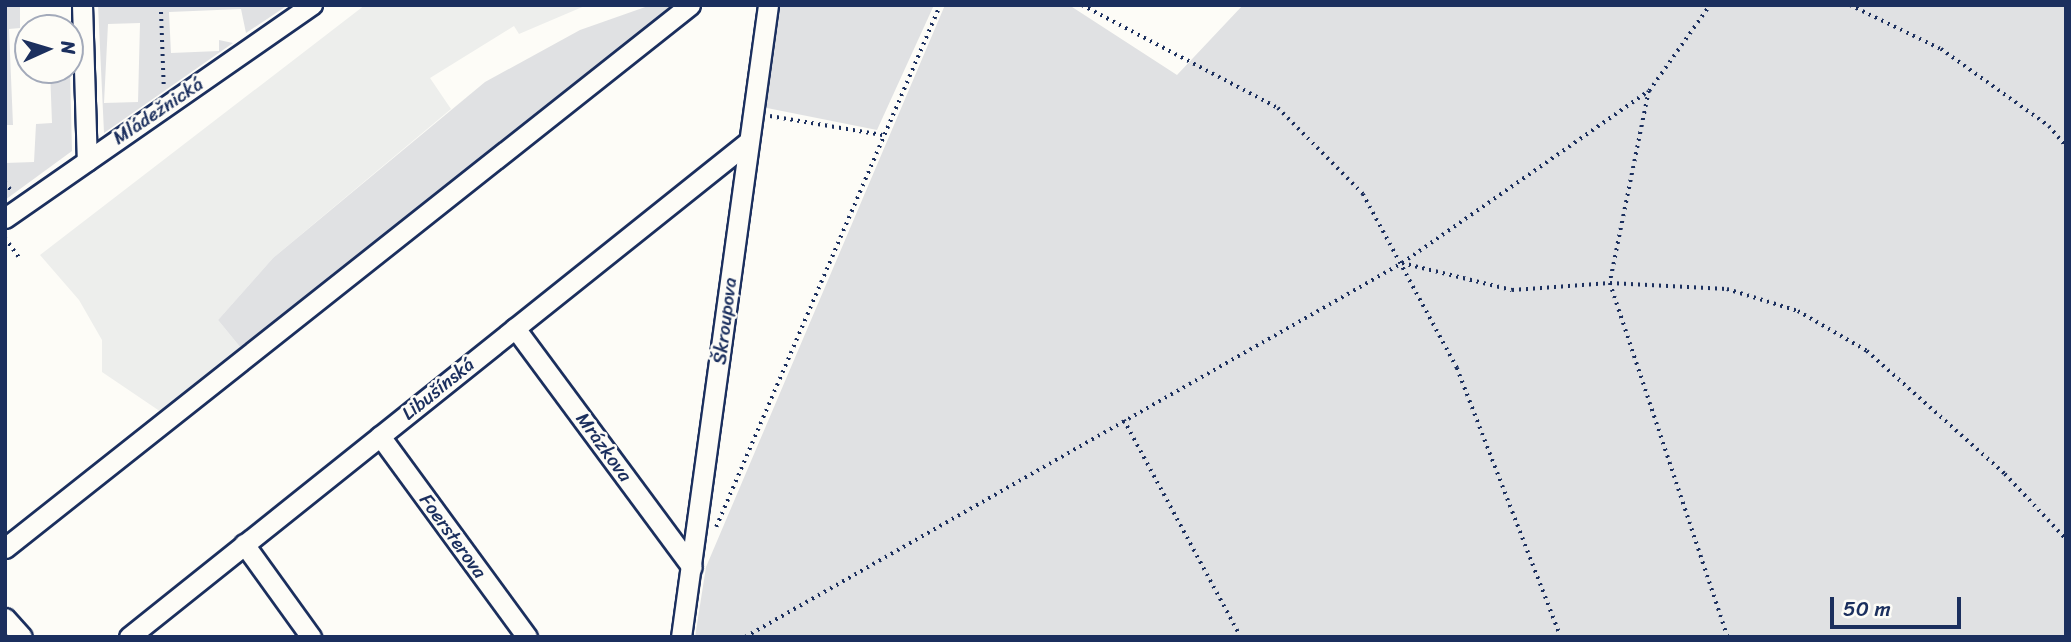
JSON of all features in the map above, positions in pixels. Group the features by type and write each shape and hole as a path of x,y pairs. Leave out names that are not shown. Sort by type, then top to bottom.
{"street":[{"path":"82,5 88,161"},
{"name":"Mládežnická","path":"5,218 312,5"},
{"path":"5,548 690,5"},
{"name":"Škroupova","path":"681,637 768,5"},
{"name":"Libušínská","path":"129,637 748,142"},
{"name":"Mrázkova","path":"515,328 692,567"},
{"name":"Foersterova","path":"380,436 527,637"},
{"path":"244,544 311,637"},
{"path":"5,618 22,637"}],"path":[{"path":"161,5 164,94"},
{"path":"714,531 940,5"},
{"path":"1082,5 1278,108 1363,194 1457,368 1561,637"},
{"path":"745,637 1402,264 1649,91 1710,5"},
{"path":"1850,5 1941,49 2039,118 2066,146"},
{"path":"1649,91 1610,283 1728,637"},
{"path":"752,113 882,135"},
{"path":"5,182 15,197"},
{"path":"5,238 20,259"},
{"path":"1402,264 1512,290 1610,283 1727,289 1798,311 1867,351 2005,474 2066,539"},
{"path":"1124,420 1241,637"}],"shaded area":[{"path":"5,5 20,5 20,14 14,14 14,29 9,29 13,125 5,125"},
{"path":"98,5 288,5 246,33 241,9 169,12 171,53 219,51 219,40 233,43 104,133","holes":["140,23 138,102 104,103 108,24"]},
{"path":"365,5 587,5 519,34 514,26 430,78 451,109 273,258 218,320 245,353 167,416 102,372 102,340 79,300 40,255"},
{"path":"651,5 681,5 245,353 218,320 273,258 485,82 580,30"},
{"path":"774,5 934,5 877,130 757,106"},
{"path":"945,5 1069,5 1177,75 1243,5 2066,5 2066,637 695,637 706,567"},
{"path":"51,84 70,84 72,151 5,200 5,163 34,162 36,124 52,123"},
{"path":"709,158 712,161 110,637"}]}
